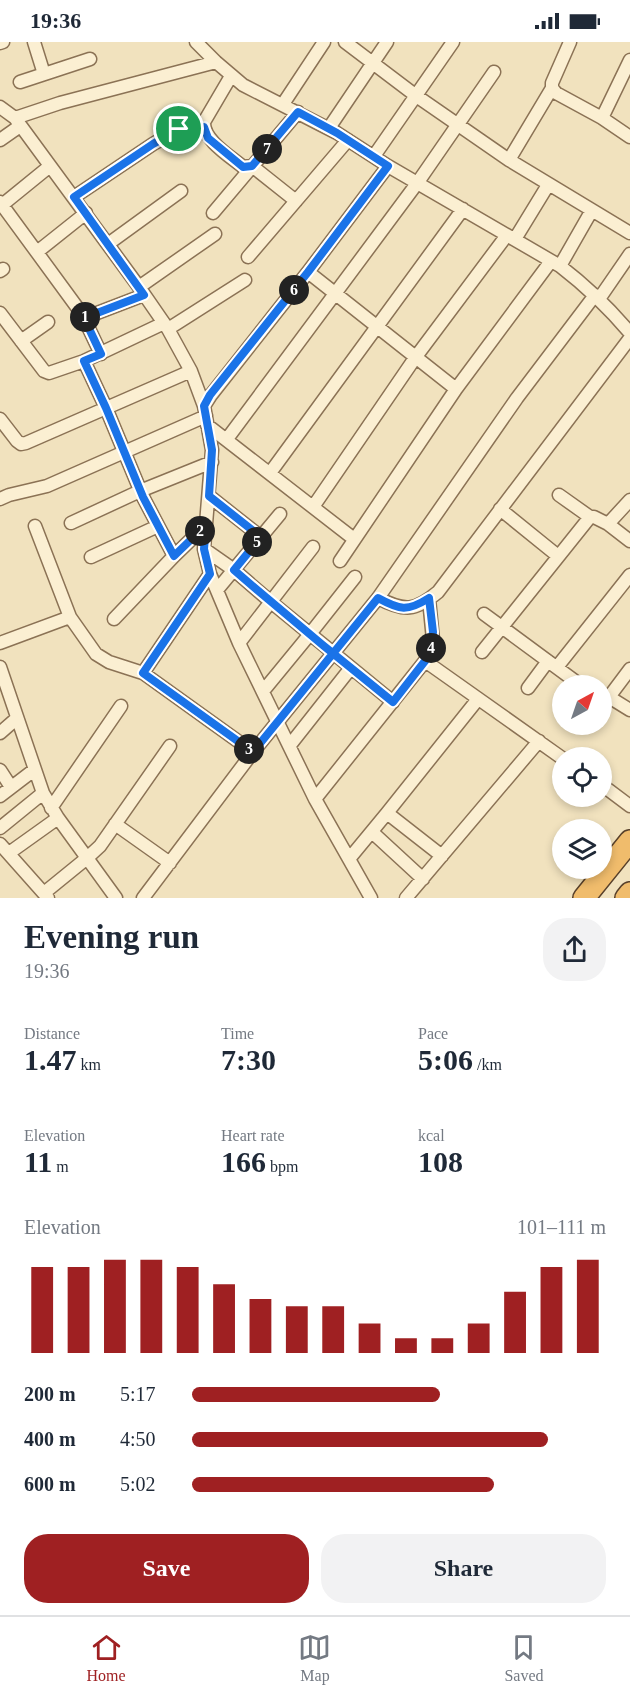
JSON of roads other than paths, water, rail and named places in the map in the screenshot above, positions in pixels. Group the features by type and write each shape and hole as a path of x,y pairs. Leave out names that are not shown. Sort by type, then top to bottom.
{"highway":[{"path":"584,898 630,841"},
{"path":"626,898 630,893"}],"street":[{"path":"34,42 45,74"},
{"path":"284,104 324,42"},
{"path":"345,42 415,95 509,160 630,233"},
{"path":"329,128 387,42"},
{"path":"374,156 453,42"},
{"path":"509,160 552,88 552,83 570,42"},
{"path":"205,45 216,62 231,76 255,92 284,104 329,128 388,166 511,237 579,280 630,333"},
{"path":"20,82 90,59"},
{"path":"602,118 630,60"},
{"path":"0,140 17,122 60,103 216,62"},
{"path":"227,439 418,182 495,72"},
{"path":"231,76 204,122 208,138 243,167 252,166 296,201"},
{"path":"552,88 556,93 602,118 630,137"},
{"path":"0,107 17,122 86,213 166,326 191,371 205,415 212,450 204,549 210,574 239,643 264,690 315,799 371,898"},
{"path":"213,213 298,112"},
{"path":"74,197 179,129 204,127"},
{"path":"248,257 348,140"},
{"path":"50,166 1,203 84,318 101,354"},
{"path":"205,415 210,395 308,272 388,166"},
{"path":"313,507 415,358 511,237 548,184"},
{"path":"108,244 181,190"},
{"path":"270,473 463,209"},
{"path":"340,561 456,389 555,264 592,210"},
{"path":"37,252 86,213"},
{"path":"84,318 142,291 215,234"},
{"path":"143,898 253,752 378,598 517,398 630,254"},
{"path":"308,272 456,389"},
{"path":"0,313 44,372 49,373 84,361 166,326 245,279"},
{"path":"21,341 48,322"},
{"path":"378,598 405,609 416,607 438,592 630,338"},
{"path":"84,361 140,491 174,556"},
{"path":"0,419 16,441 21,444 191,371"},
{"path":"205,415 227,439 354,539"},
{"path":"0,499 47,486 205,415"},
{"path":"71,523 140,491 212,462"},
{"path":"559,495 590,517 608,524 630,541"},
{"path":"209,496 261,537"},
{"path":"608,524 630,500"},
{"path":"500,509 558,556"},
{"path":"217,591 280,514"},
{"path":"482,652 590,517"},
{"path":"114,619 206,525"},
{"path":"35,526 70,617 96,654 109,662 143,673 253,752"},
{"path":"91,557 158,526"},
{"path":"239,643 313,547"},
{"path":"204,549 234,570 393,702"},
{"path":"143,673 210,574"},
{"path":"528,688 630,575"},
{"path":"264,690 355,577"},
{"path":"315,799 425,661 433,640 429,598"},
{"path":"484,614 567,675"},
{"path":"0,644 70,617"},
{"path":"425,661 552,751"},
{"path":"0,668 43,793 116,898"},
{"path":"290,745 351,669"},
{"path":"630,669 609,697 630,710"},
{"path":"349,859 478,699"},
{"path":"121,706 55,813 5,848 46,896 100,846 170,746"},
{"path":"0,733 16,719"},
{"path":"406,898 538,741"},
{"path":"0,770 11,788"},
{"path":"0,796 34,770"},
{"path":"612,792 630,806"},
{"path":"0,828 43,793"},
{"path":"387,813 442,856"},
{"path":"115,824 170,863"},
{"path":"372,832 423,879"}]}
